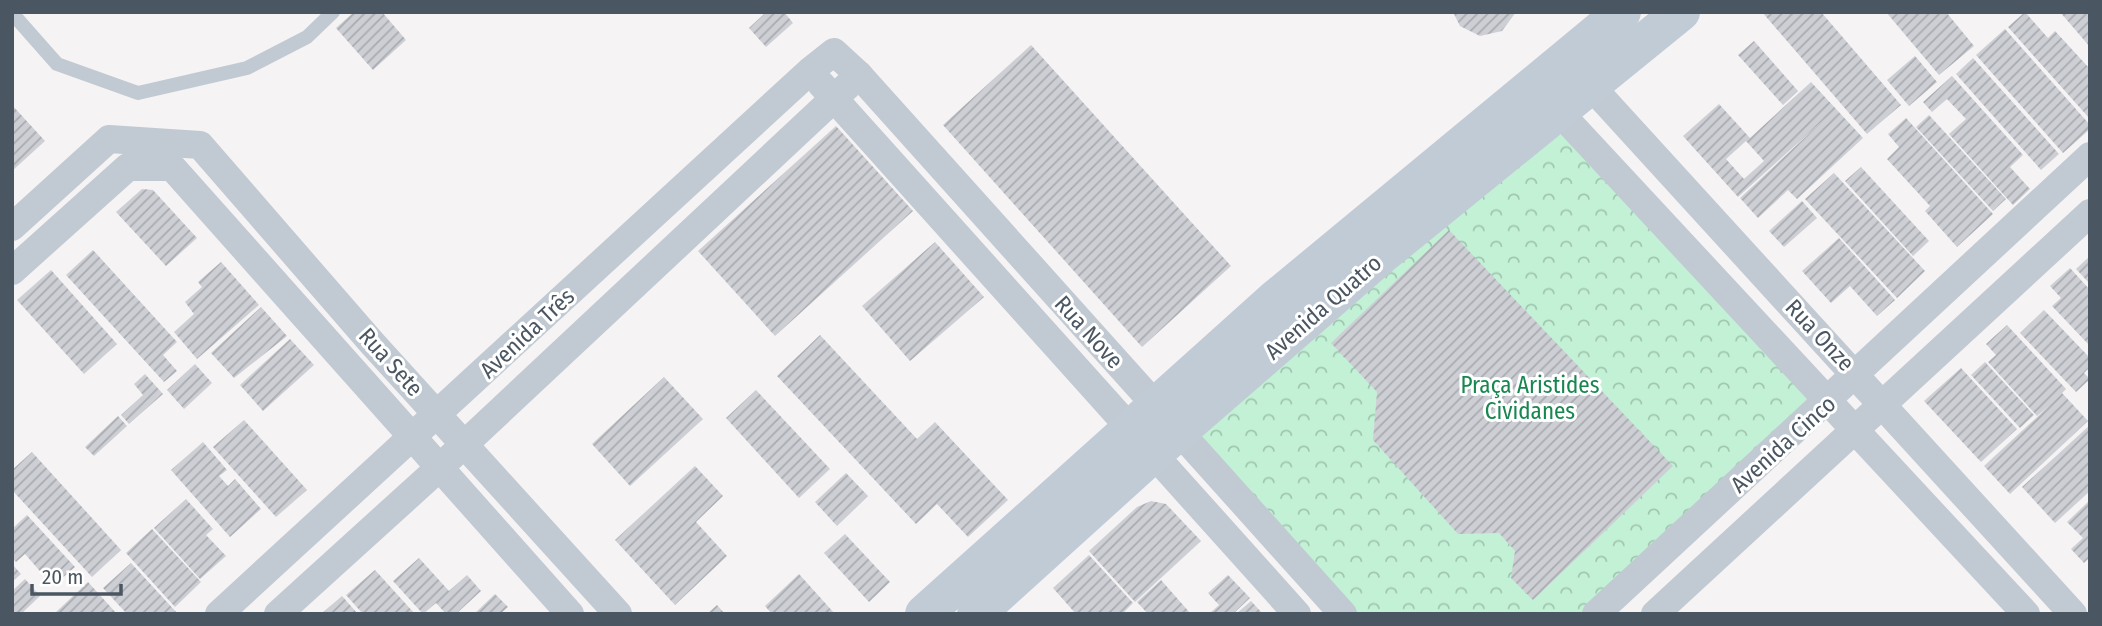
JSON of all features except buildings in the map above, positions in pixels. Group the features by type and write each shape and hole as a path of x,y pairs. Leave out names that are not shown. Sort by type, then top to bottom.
{"main road":[{"name":"Avenida Quatro","path":"1155,430 1275,299 1622,12"},
{"name":"Avenida Quatro","path":"950,610 1155,430 1383,254 1560,113 1681,12"}],"street":[{"name":"Avenida Três","path":"219,614 810,71 834,52"},
{"name":"Rua Nove","path":"834,52 859,75 1155,430 1297,614"},
{"name":"Rua Onze","path":"1565,58 2073,614"},
{"name":"Rua Nove","path":"810,71 1155,430 1343,614"},
{"name":"Avenida Três","path":"278,614 439,468 859,75"},
{"name":"Rua Onze","path":"1533,84 2026,614"},
{"path":"12,226 109,139 149,154"},
{"name":"Rua Sete","path":"149,154 200,145 337,302 618,614"},
{"name":"Rua Sete","path":"149,154 172,167 570,614"},
{"path":"12,271 128,167 149,154"},
{"name":"Avenida Cinco","path":"1596,614 1857,376 2090,156"},
{"name":"Avenida Cinco","path":"1655,614 2090,213"},
{"path":"235,239 262,217"},
{"path":"313,326 337,302"},
{"path":"538,579 563,554"}],"lane":[{"path":"12,13 57,64 138,93 247,68 307,37 334,12"}],"green space":[{"name":"Praça Aristides Cividanes","path":"1560,113 1829,401 1597,614 1343,614 1179,432"}]}
